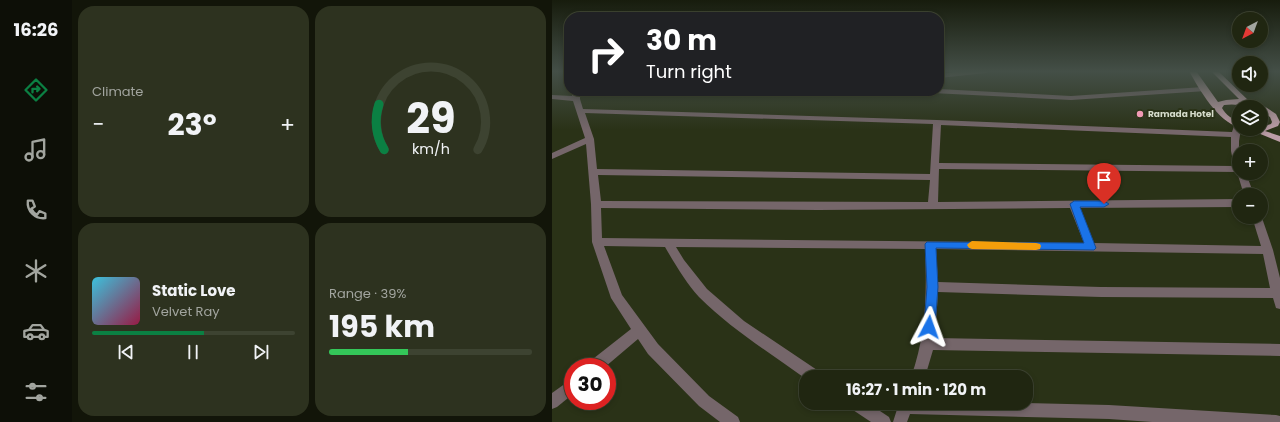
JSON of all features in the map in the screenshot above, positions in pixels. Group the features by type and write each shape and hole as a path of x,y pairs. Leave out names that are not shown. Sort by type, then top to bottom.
{"main road":[{"path":"1205,91 1218,108 1220,114 1232,121"},
{"path":"1234,91 1244,100"},
{"path":"1218,108 1221,103 1232,101"},
{"path":"1268,113 1278,122 1274,126 1268,128"},
{"path":"1268,135 1280,139"}],"street":[{"path":"944,92 1071,98 1178,91"},
{"path":"552,103 572,96"},
{"path":"576,96 590,139 596,204 597,242 617,298 653,348 704,401 734,422"},
{"path":"552,97 564,98"},
{"path":"581,111 937,122 1232,135"},
{"path":"933,205 937,122"},
{"path":"552,156 590,139"},
{"path":"935,166 1232,168"},
{"path":"593,172 934,177"},
{"path":"596,204 933,205 1232,203"},
{"path":"1074,204 1091,248"},
{"path":"933,287 1279,298 1268,250 1259,224"},
{"path":"597,242 930,244 1268,250"},
{"path":"668,242 680,263 703,293 740,325 805,370"},
{"path":"921,370 923,365 933,287 930,244"},
{"path":"605,358 640,330"},
{"path":"926,344 1280,350"},
{"path":"552,402 564,392"},
{"path":"1033,409 1109,412 1276,422"},
{"path":"866,410 884,422"},
{"path":"900,422 904,410"}],"slow traffic":[{"path":"972,245 1036,246"}],"place":[{"name":"Ramada Hotel","path":"1140,114"}],"route":[{"path":"929,327 933,287 930,244 1091,248 1074,204 1104,204"}]}
